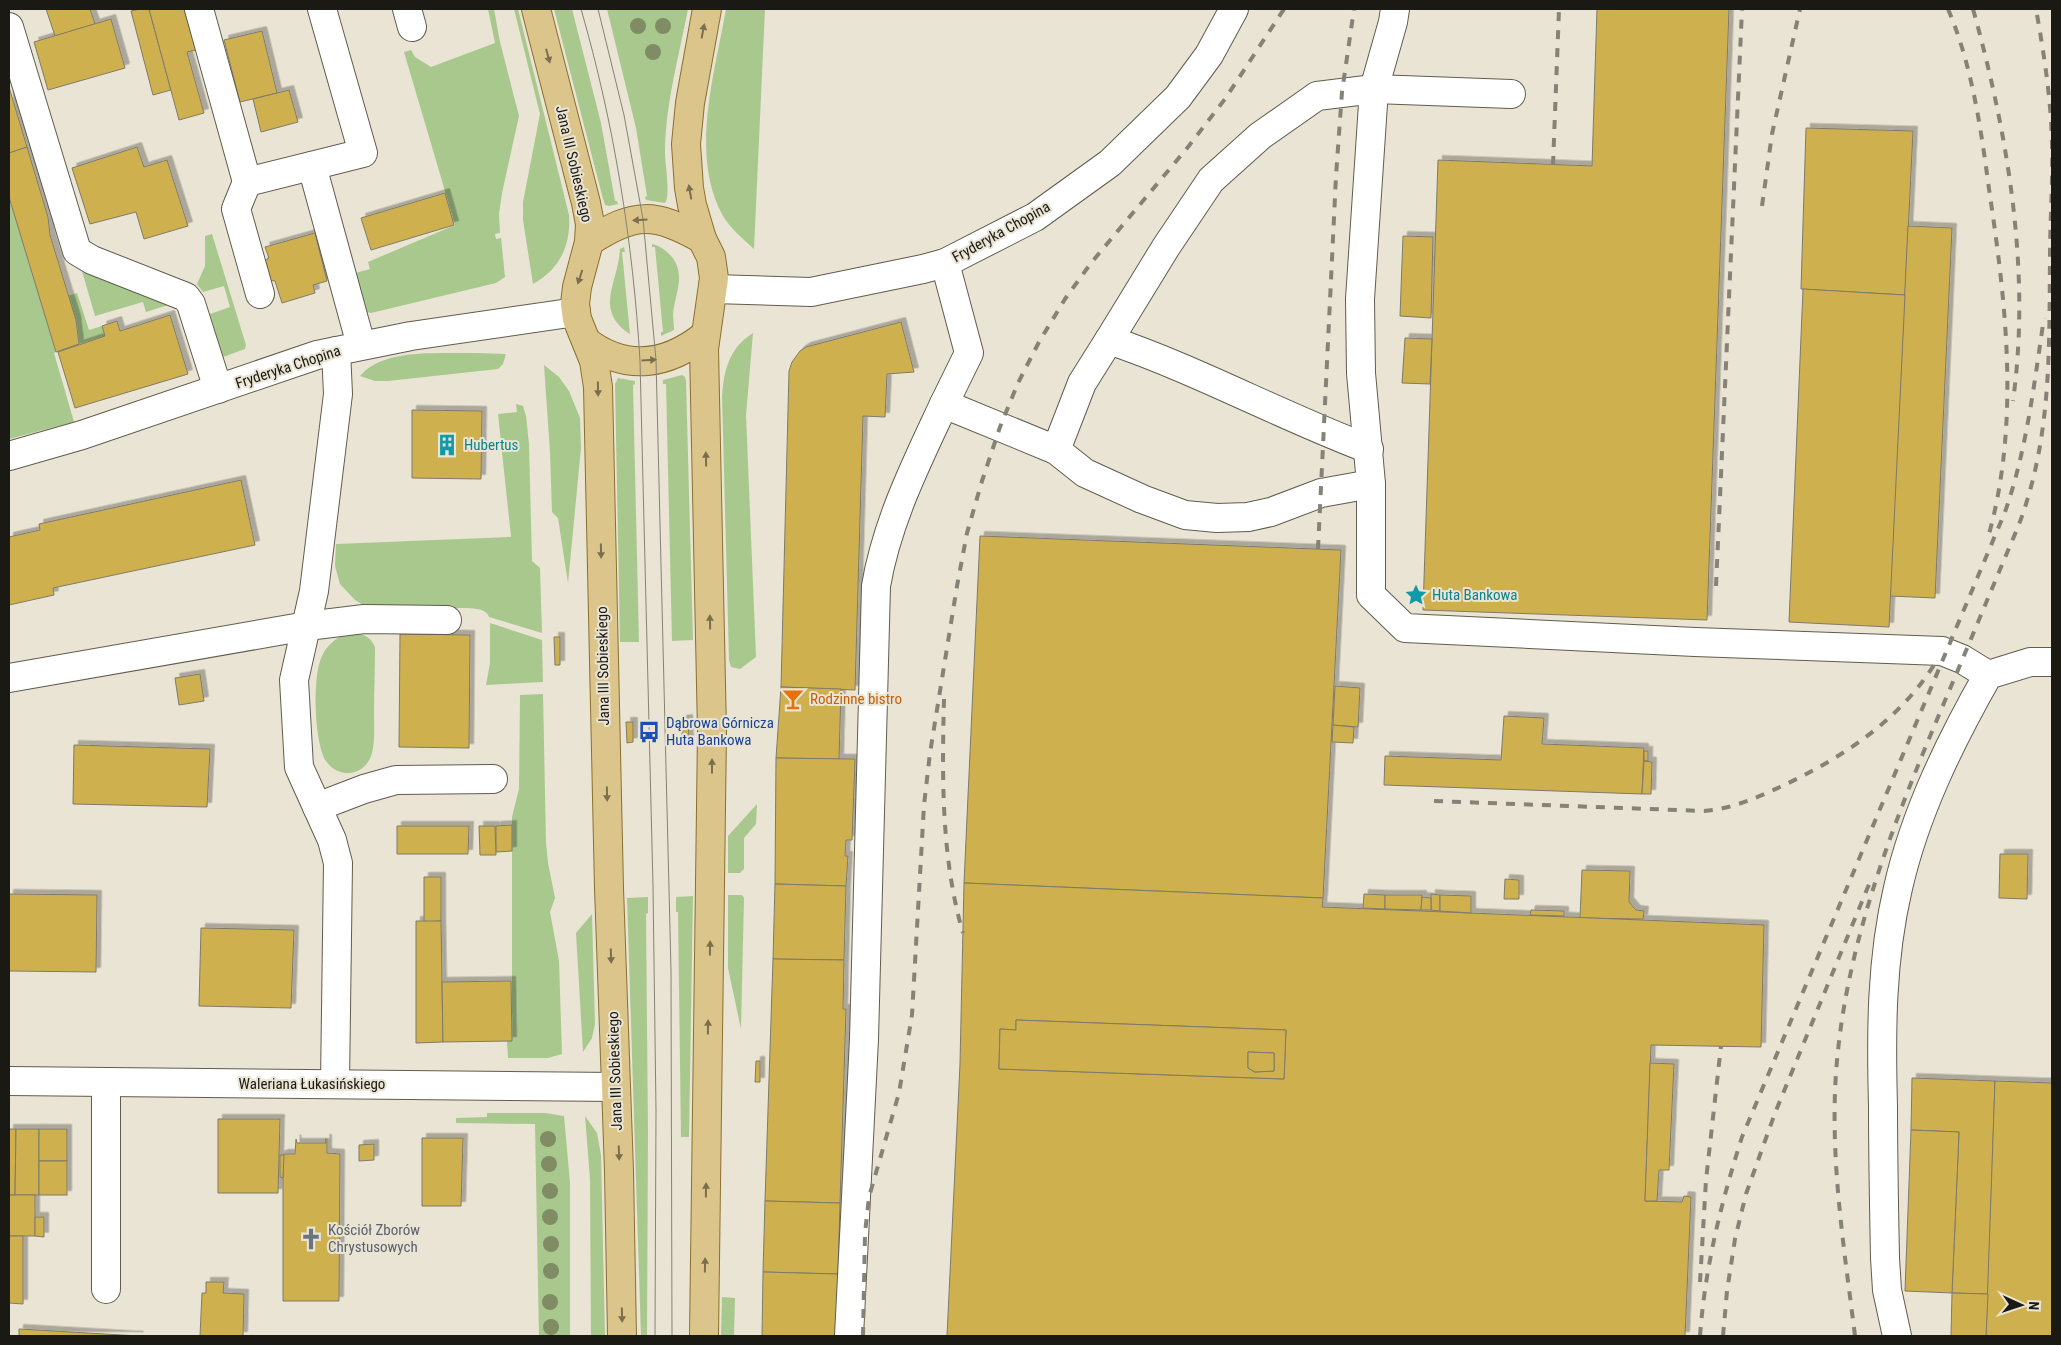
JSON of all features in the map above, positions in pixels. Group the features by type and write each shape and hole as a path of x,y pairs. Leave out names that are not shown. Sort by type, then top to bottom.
{"main road":[{"name":"Jana III Sobieskiego","path":"536,9 590,224 589,242 577,287 576,312 580,328 596,368 598,387 608,859 622,1336"},
{"path":"704,1336 712,770 704,384 705,335 713,289 713,267 711,257 702,239 689,188 686,144 690,103 707,9"},
{"path":"589,242 614,226 626,221 643,219 672,224 702,239"},
{"path":"587,342 618,359 656,360 686,349 705,335"}],"street":[{"path":"199,9 247,182 236,209 260,294"},
{"path":"247,182 362,153 322,9"},
{"name":"Fryderyka Chopina","path":"713,289 811,292 828,290 945,263 1035,217 1110,163 1178,97 1209,55 1234,9"},
{"path":"1395,9 1374,89 1360,299 1361,374 1371,484 1371,595 1405,628 1666,641 1942,651 1962,659 1988,675"},
{"path":"9,27 77,251 92,260 186,297 191,304 218,389"},
{"path":"1056,450 1082,383 1166,247 1211,180 1260,136 1317,96 1374,89 1511,94"},
{"path":"312,166 348,348 338,394 314,591 294,680 299,767 332,840 338,863 335,1084"},
{"path":"849,1336 864,1039 876,586 885,545 909,482 968,352 945,263"},
{"name":"Fryderyka Chopina","path":"9,456 82,435 294,362 348,348 411,336 576,312"},
{"path":"1109,340 1174,363 1324,432 1369,449"},
{"path":"944,404 1056,450 1085,473 1142,499 1185,515 1217,518 1248,517 1271,512 1321,493 1371,484"},
{"path":"9,678 307,626 364,619 447,620"},
{"path":"1897,1336 1887,1290 1885,1258 1882,1052 1885,964 1898,887 1909,846 1930,793 1958,729 1988,675 2030,662 2052,662"},
{"path":"317,807 396,780 493,779"},
{"name":"Waleriana Łukasińskiego","path":"9,1081 616,1087"},
{"path":"106,1082 106,1289"}],"green space":[{"path":"488,9 494,9 500,42 519,116 502,193 499,214 500,233 495,234 496,239 501,238 505,277 496,283 371,313 364,311 352,274 370,269 368,262 455,225 404,52 411,50 415,57 431,67 495,43"},
{"path":"514,9 518,9 569,215 568,236 562,255 550,271 533,284 523,220 523,202 540,114"},
{"path":"554,9 572,9 601,123 615,201 618,204 605,205"},
{"path":"607,9 688,9 667,118 665,154 668,194 665,203 646,200 645,197 647,196 636,128"},
{"path":"726,9 765,9 754,249 733,230 723,216 713,192 708,167 706,141 711,87"},
{"path":"9,197 56,352 54,353 74,422 9,439"},
{"path":"212,234 246,345 245,349 223,357 210,314 230,307 224,286 203,292 197,284 205,266 205,236"},
{"path":"652,244 665,250 672,257 676,264 679,278 673,314 674,330 661,336 661,332 663,332 655,247 652,247"},
{"path":"624,247 625,252 622,252 630,334 613,317 610,307 610,297 620,249"},
{"path":"82,271 168,305 146,312 143,302 95,316"},
{"path":"77,293 89,330 102,326 105,336 79,344 76,320 68,296"},
{"path":"753,333 746,415 756,657 740,669 731,667 729,660 722,396 724,377 729,360 738,346"},
{"path":"431,353 506,354 503,364 498,369 388,381 375,381 360,376 370,367 383,360 398,356"},
{"path":"544,365 559,377 569,391 580,418 581,448 568,583 558,518 552,512"},
{"path":"682,375 686,381 693,640 672,641 666,384 663,384 663,380"},
{"path":"618,378 635,381 633,385 639,642 620,642 615,384"},
{"path":"516,404 523,406 526,416 529,444 532,561 540,568 542,633 489,617 483,610 467,608 374,608 365,606 355,600 340,584 335,566 336,544 511,537 498,414 517,412"},
{"path":"490,623 542,640 543,682 486,685 490,663"},
{"path":"346,633 366,636 373,642 375,647 374,744 369,761 364,767 352,773 338,771 326,761 319,740 316,709 317,678 322,656 332,643"},
{"path":"543,694 546,843 555,898 550,912 559,961 562,1054 548,1058 508,1058 507,1041 512,1041 512,817 519,789 520,695"},
{"path":"757,804 756,824 744,838 744,869 740,873 728,873 728,836"},
{"path":"728,895 742,895 744,898 741,1029 728,968"},
{"path":"693,896 689,1137 681,1137 678,912 676,912 676,897"},
{"path":"648,897 648,913 646,914 647,1336 641,1336 627,898"},
{"path":"592,914 595,1024 592,1038 583,1052 576,933"},
{"path":"487,1113 545,1113 564,1116 570,1183 570,1336 539,1336 535,1124 456,1123 456,1118 487,1117"},
{"path":"585,1116 597,1133 601,1155 605,1336 591,1336 590,1179"},
{"path":"722,1297 735,1298 734,1336 721,1336"}],"building":[{"path":"46,9 90,9 95,24 55,36"},
{"path":"149,9 171,90 153,95 131,11"},
{"path":"149,9 184,9 196,50 187,52 204,113 179,120"},
{"path":"1597,9 1729,9 1707,620 1423,610 1438,160 1592,166"},
{"path":"111,19 125,68 48,90 34,42"},
{"path":"262,31 277,93 240,102 224,40"},
{"path":"9,87 27,147 9,153"},
{"path":"289,90 298,122 261,132 253,99"},
{"path":"1806,128 1913,131 1905,295 1801,289"},
{"path":"27,147 48,217 50,235 76,320 79,344 56,352 9,197 9,153"},
{"path":"137,147 144,167 167,160 188,226 144,239 136,212 90,224 72,168"},
{"path":"445,193 454,225 371,250 361,218"},
{"path":"1908,226 1952,228 1935,598 1890,596"},
{"path":"315,233 327,281 313,285 315,293 282,303 275,281 268,280 263,262 269,258 265,247"},
{"path":"1403,236 1433,237 1431,318 1400,316"},
{"path":"1803,289 1905,295 1889,627 1789,622"},
{"path":"170,315 188,374 75,408 58,352 105,336 102,326 117,321 120,331"},
{"path":"901,322 914,372 887,374 885,417 863,416 855,690 781,687 789,371 792,362 800,351 806,347"},
{"path":"1405,338 1432,339 1430,384 1402,383"},
{"name":"Hubertus","path":"412,410 482,411 481,479 412,478"},
{"path":"241,480 255,545 53,588 54,595 9,605 9,537 40,530 39,524"},
{"path":"980,536 1341,550 1323,898 964,883"},
{"path":"400,634 470,635 469,748 399,747"},
{"path":"554,637 560,637 560,665 555,665"},
{"path":"200,674 204,701 179,705 175,678"},
{"path":"1335,686 1360,688 1358,727 1333,725"},
{"path":"781,687 841,689 839,759 776,758"},
{"path":"1504,716 1544,718 1542,744 1644,748 1642,794 1384,785 1385,756 1501,760"},
{"path":"688,719 689,740 682,740 682,720"},
{"path":"626,722 633,722 633,742 627,743"},
{"path":"1333,725 1354,727 1353,743 1332,742"},
{"path":"74,745 210,749 207,807 73,804"},
{"path":"1644,751 1648,751 1648,761 1644,761"},
{"path":"776,758 855,759 852,840 846,840 845,856 848,856 846,886 775,884"},
{"path":"1644,761 1652,762 1651,794 1642,794"},
{"path":"512,825 512,851 496,852 496,826"},
{"path":"397,826 469,826 468,854 397,854"},
{"path":"479,826 495,826 496,855 480,855"},
{"path":"2000,854 2028,854 2027,899 1999,898"},
{"path":"1582,870 1630,871 1629,902 1636,910 1644,911 1643,919 1580,918"},
{"path":"424,877 441,877 441,921 424,922"},
{"path":"1505,879 1519,880 1519,899 1504,899"},
{"path":"964,883 1323,898 1322,907 1764,925 1761,1047 1651,1045 1645,1201 1682,1202 1684,1196 1691,1197 1685,1336 947,1336 960,1064","holes":["1016,1020 1286,1030 1284,1079 999,1069 1000,1029 1016,1030"]},
{"path":"775,884 846,886 844,960 773,959"},
{"path":"9,894 97,895 96,972 9,971"},
{"path":"1364,894 1385,895 1385,909 1363,908"},
{"path":"1431,894 1440,895 1440,911 1431,910"},
{"path":"1385,895 1422,895 1421,910 1385,909"},
{"path":"1440,895 1471,896 1471,913 1440,911"},
{"path":"1422,897 1431,898 1431,910 1421,910"},
{"path":"1531,910 1564,911 1564,916 1530,915"},
{"path":"416,921 441,921 443,1042 416,1043"},
{"path":"201,928 294,930 291,1008 199,1006"},
{"path":"773,959 844,960 843,1009 846,1009 840,1203 765,1201"},
{"path":"511,981 512,1041 443,1042 442,982"},
{"path":"1016,1020 1286,1030 1284,1079 999,1069 1000,1029 1016,1030","holes":["1248,1052 1274,1053 1274,1071 1255,1072 1248,1068"]},
{"path":"1248,1052 1274,1053 1274,1071 1255,1072 1248,1068"},
{"path":"756,1061 760,1061 760,1082 755,1082"},
{"path":"1650,1063 1674,1064 1669,1170 1659,1170 1657,1201 1645,1201"},
{"path":"1912,1078 1995,1081 1988,1294 1952,1293 1959,1132 1911,1130"},
{"path":"1995,1081 2052,1083 2052,1336 1986,1336"},
{"path":"218,1119 280,1119 278,1193 218,1193"},
{"path":"9,1129 16,1129 15,1195 9,1195"},
{"path":"16,1129 39,1129 39,1195 15,1195"},
{"path":"39,1129 67,1129 67,1161 39,1161"},
{"path":"1911,1130 1959,1132 1952,1293 1905,1291"},
{"path":"422,1138 463,1138 461,1206 422,1206"},
{"name":"Kościół Zborów Chrystusowych","path":"296,1139 297,1143 326,1143 325,1139 327,1139 327,1153 340,1154 339,1301 283,1301 283,1154 295,1154"},
{"path":"374,1144 374,1160 359,1161 359,1145"},
{"path":"280,1155 284,1155 283,1178 280,1177"},
{"path":"39,1161 67,1161 67,1195 39,1195"},
{"path":"9,1195 35,1195 35,1236 9,1236"},
{"path":"765,1201 840,1203 838,1274 763,1272"},
{"path":"35,1217 44,1217 44,1237 35,1236"},
{"path":"9,1236 23,1236 23,1304 9,1303"},
{"path":"763,1272 838,1274 837,1336 762,1336"},
{"path":"206,1282 224,1282 223,1293 244,1294 243,1336 200,1336 202,1293 206,1293"},
{"path":"1952,1293 1988,1294 1986,1336 1951,1336"},
{"path":"19,1329 139,1336 19,1336"}],"tram line":[{"path":"581,9 603,95 620,183 627,227 640,361 653,886 656,1111 655,1336"},
{"path":"598,9 624,115 643,219 656,360 671,971 672,1336"}],"railway":[{"path":"863,1336 865,1233 869,1197 899,1093 912,1015 924,805 930,753 967,533 982,481 1000,427 1018,383 1039,342 1065,299 1091,263 1188,147 1225,99 1284,9"},
{"path":"1318,549 1336,176 1342,92 1354,9"},
{"path":"1553,165 1559,9"},
{"path":"1716,586 1742,9"},
{"path":"1762,206 1772,134 1800,9"},
{"path":"1948,9 1963,52 1979,120 2001,275 2005,318 2007,405 2004,448 1999,491 1989,534"},
{"path":"1973,9 1997,105 2013,204 2019,303 2018,352 2013,401"},
{"path":"1855,1336 1840,1214 1835,1153 1835,1092 1839,1042 1846,993 1857,945 1886,849 1922,756 2018,527 2029,494 2043,427 2048,361 2052,144 2047,76 2036,9"},
{"path":"1700,1336 1702,1310 1715,1235 1742,1137 2005,512 2013,488 2024,440 2044,318"},
{"path":"1434,801 1704,811 1734,805 1780,787 1846,751 1866,737 1903,704 1934,665"},
{"path":"944,699 944,817 950,876 963,933"},
{"path":"1723,1336 1727,1291 1735,1239 1746,1194 1775,1113 1870,882"},
{"path":"1700,1282 1706,1180 1721,1046"}],"place":[{"name":"Hubertus","path":"447,445"},
{"name":"Huta Bankowa","path":"1416,595"},
{"name":"Rodzinne bistro","path":"793,699"},
{"name":"Dąbrowa Górnicza Huta Bankowa","path":"649,732"},
{"name":"Kościół Zborów Chrystusowych","path":"311,1239"}]}
